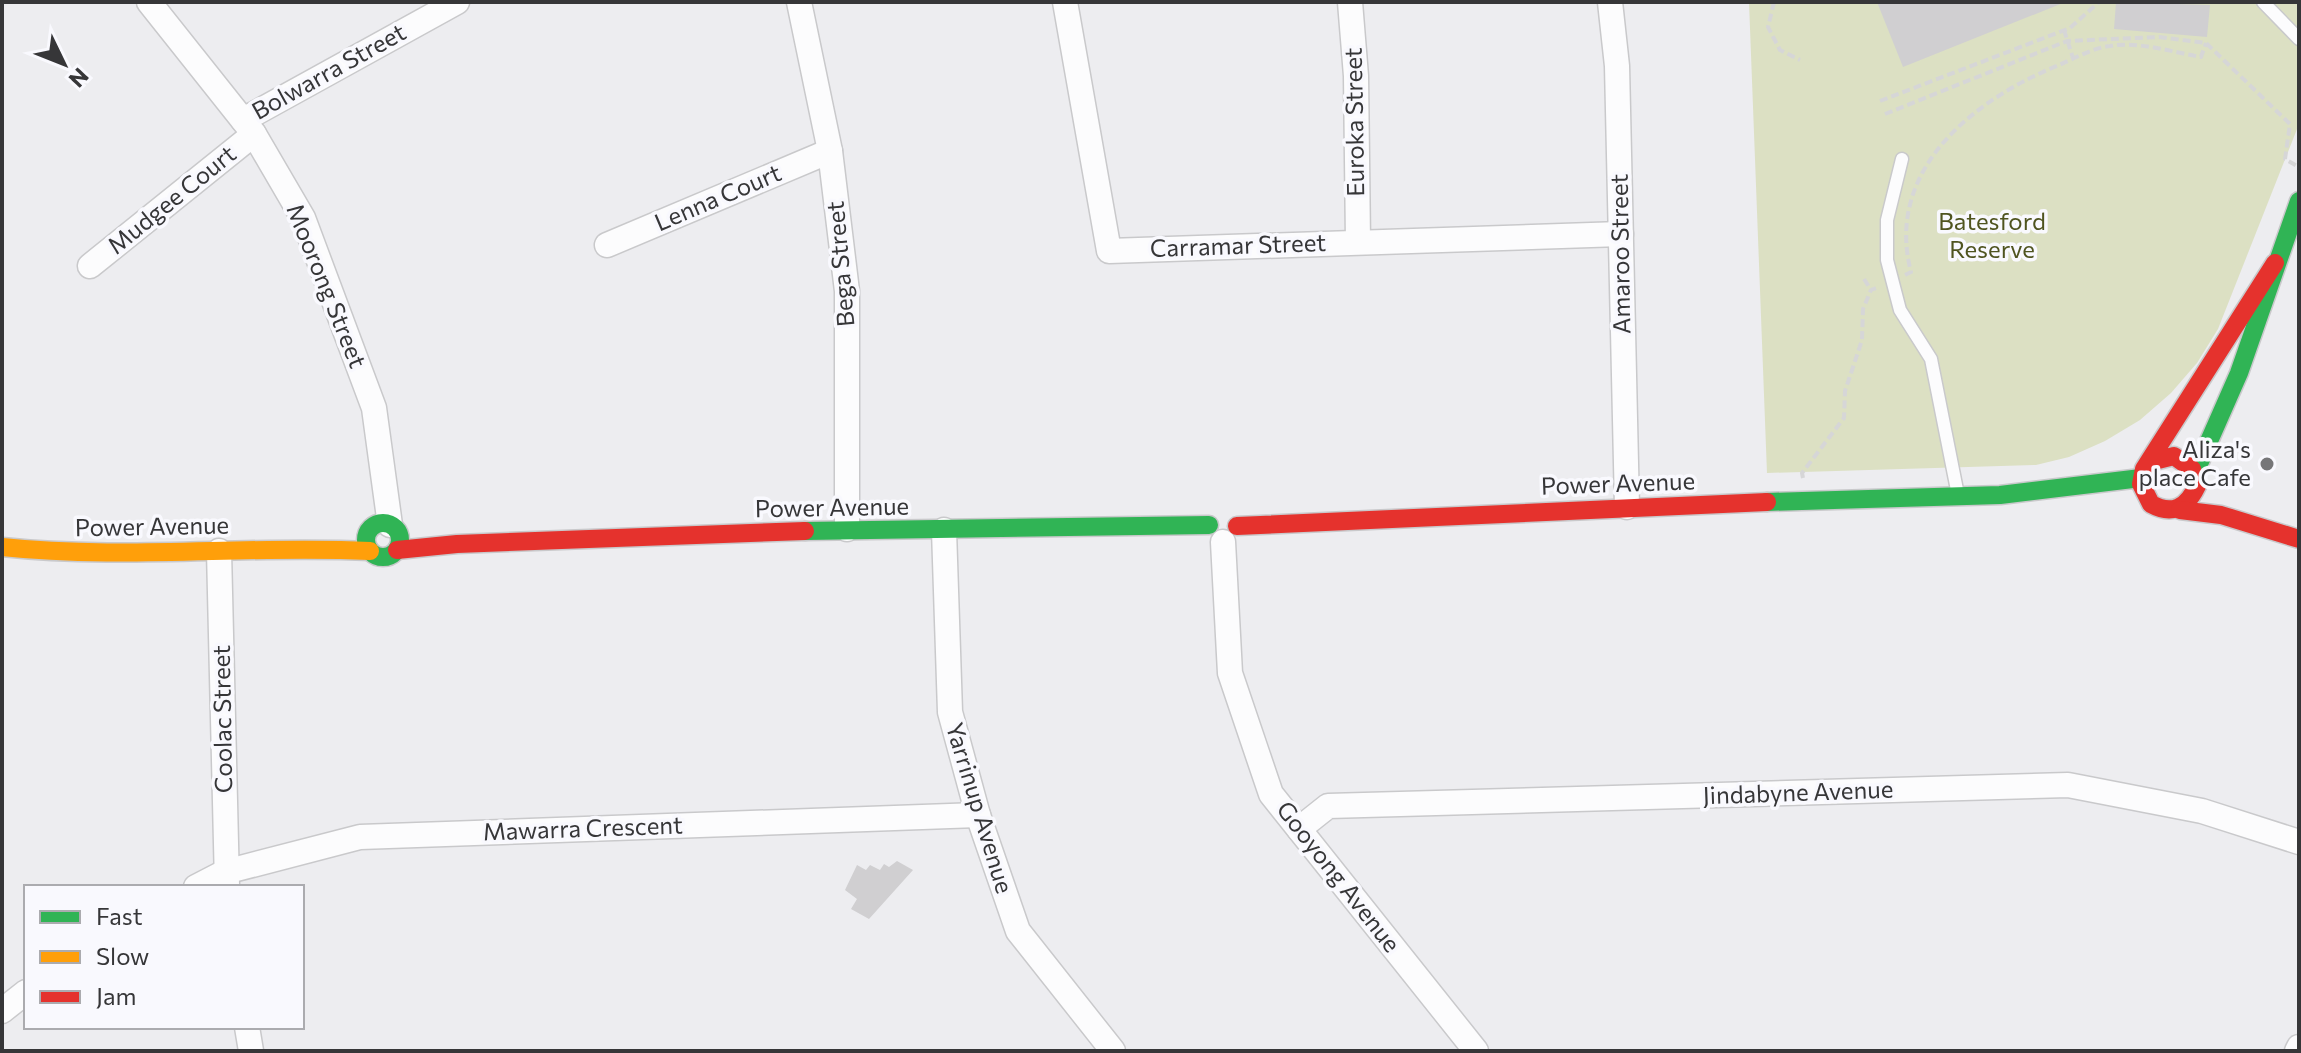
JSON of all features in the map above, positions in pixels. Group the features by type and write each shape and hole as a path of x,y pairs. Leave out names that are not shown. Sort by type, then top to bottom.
{"street":[{"name":"Moorong Street","path":"149,2 249,127 303,218 374,408 383,535"},
{"name":"Bolwarra Street","path":"249,127 426,9 457,2"},
{"name":"Bega Street","path":"799,2 830,151 847,291 847,529"},
{"name":"Carramar Street","path":"1065,2 1109,251 1621,234"},
{"name":"Euroka Street","path":"1350,2 1356,76 1358,242"},
{"name":"Amaroo Street","path":"1610,2 1617,66 1627,507"},
{"name":"Mudgee Court","path":"90,266 249,127"},
{"name":"Lenna Court","path":"607,245 830,151"},
{"path":"2180,510 2195,496 2196,474 2239,373 2299,201"},
{"path":"2275,263 2145,470 2145,507 2221,515 2299,538"},
{"path":"2145,470 2167,455 2184,459 2196,474 2299,538"},
{"name":"Power Avenue","path":"2000,495 2145,470"},
{"name":"Power Avenue","path":"2,547 50,552 219,551 304,548 383,535 457,544 847,529 1223,531 1627,507 1958,495 2092,502"},
{"name":"Yarrinup Avenue","path":"944,530 950,712 978,815 1018,931 1113,1051"},
{"name":"Gooyong Avenue","path":"1223,531 1230,673 1271,794 1476,1051"},
{"name":"Coolac Street","path":"219,551 226,879"},
{"name":"Jindabyne Avenue","path":"1299,829 1328,806 2068,785 2202,811 2299,842"},
{"name":"Mawarra Crescent","path":"204,885 360,837 978,815"},
{"path":"2,1011 24,994"},
{"path":"247,1029 251,1051"}],"lane":[{"path":"2263,2 2299,39"},
{"path":"1902,159 1887,220 1887,260 1900,310 1931,359 1958,495"}],"path":[{"path":"1774,2 1768,27 1780,50 1800,60"},
{"path":"1880,101 1976,61 2064,30 2099,2"},
{"path":"2064,30 2073,59"},
{"path":"2109,36 2109,46"},
{"path":"1885,114 2067,41 2109,36 2159,37 2206,43 2290,124"},
{"path":"1804,501 1802,473 1844,418 1845,391 1862,340 1863,309 1871,290 1911,272 1906,253 1908,215 1917,182 1936,149 1995,95 2073,59 2109,46 2135,46 2201,57 2206,43"},
{"path":"1976,61 1981,73"},
{"path":"2290,124 2299,122"},
{"path":"2290,124 2285,159 2299,167"},
{"path":"1864,279 1871,290"}],"green space":[{"name":"Batesford Reserve","path":"1749,2 2299,2 2299,124 2218,329 2197,363 2171,393 2140,420 2105,441 2069,457 2036,465 1767,473"}],"building":[{"path":"1877,2 2063,2 2063,3 1903,67"},
{"path":"2116,2 2210,5 2207,37 2114,29"},
{"path":"897,861 913,870 869,919 851,909 857,899 845,890 857,865 866,870 870,865 880,870 884,864 889,867"}],"traffic: fast":[{"path":"2195,473 2239,373 2299,201"},
{"path":"1767,502 2000,495 2141,478"},
{"path":"383,523 395,528 400,540 395,552 383,557 371,552 366,540 371,528 383,523"},
{"path":"805,531 1209,525"}],"traffic: slow":[{"path":"2,547 94,552 370,551"}],"traffic: jam":[{"path":"2150,462 2174,456 2192,469 2197,486 2184,504 2173,509 2151,504 2141,484 2144,469 2275,263"},
{"path":"1237,526 1767,502"},
{"path":"2180,510 2221,515 2299,539"},
{"path":"397,550 457,544 805,531"}],"place":[{"name":"Aliza's place Cafe","path":"2267,464"}]}
